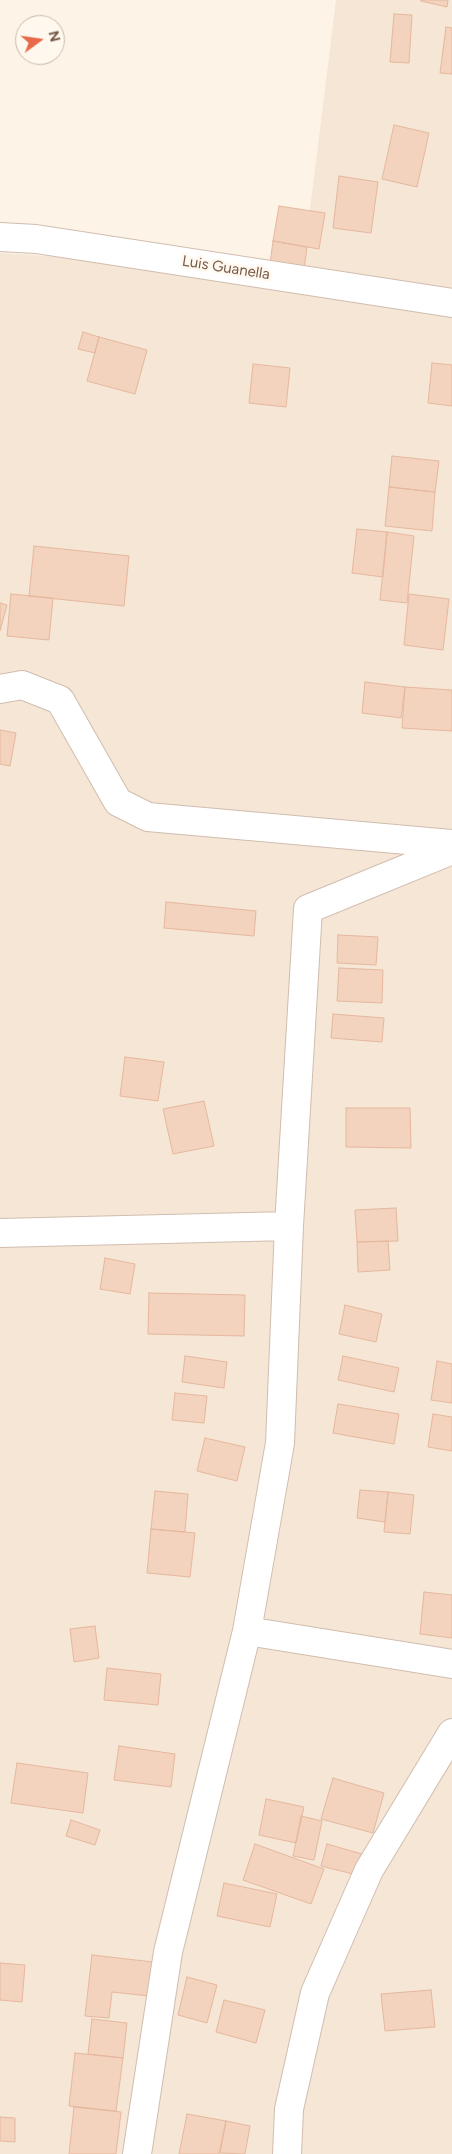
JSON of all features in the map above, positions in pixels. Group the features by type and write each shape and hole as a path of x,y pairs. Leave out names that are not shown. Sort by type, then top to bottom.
{"street":[{"name":"Luis Guanella","path":"0,237 36,238 452,303"},
{"path":"0,689 22,685 60,700 118,802 148,817 452,844"},
{"path":"137,2154 168,1952 247,1631 280,1443 289,1226 308,909 452,850"},
{"path":"0,1233 289,1226"},
{"path":"247,1631 452,1664"},
{"path":"287,2154 289,2109 315,1993 368,1870 452,1733"}],"shaded area":[{"path":"336,0 452,0 452,2154 0,2154 0,253 108,260 300,290"}],"building":[{"path":"421,0 448,0 447,7"},
{"path":"394,14 412,15 409,63 390,62"},
{"path":"446,27 452,28 452,74 440,73"},
{"path":"394,125 429,133 417,187 382,179"},
{"path":"339,176 378,182 371,233 333,228"},
{"path":"279,206 325,213 319,249 273,241"},
{"path":"273,241 307,247 304,269 270,264"},
{"path":"83,332 99,337 95,353 78,349"},
{"path":"99,337 147,350 135,394 87,381"},
{"path":"432,363 452,365 452,406 428,403"},
{"path":"253,364 290,368 286,407 249,403"},
{"path":"392,456 439,461 435,492 389,487"},
{"path":"389,487 435,492 432,531 385,526"},
{"path":"357,529 387,532 383,577 352,573"},
{"path":"387,532 414,536 407,603 380,600"},
{"path":"34,546 129,556 124,606 29,596"},
{"path":"11,594 53,598 49,640 7,636"},
{"path":"409,594 449,599 443,650 404,645"},
{"path":"0,603 7,605 0,631"},
{"path":"365,682 405,687 401,718 362,713"},
{"path":"405,687 452,690 452,731 402,728"},
{"path":"0,730 16,733 10,766 0,764"},
{"path":"166,902 256,911 254,936 164,928"},
{"path":"338,935 378,937 376,965 337,963"},
{"path":"339,968 383,970 382,1003 337,1001"},
{"path":"333,1014 384,1018 382,1042 331,1038"},
{"path":"125,1057 164,1062 158,1101 120,1096"},
{"path":"204,1101 214,1146 173,1154 163,1109"},
{"path":"346,1108 410,1108 411,1148 346,1147"},
{"path":"396,1208 398,1241 357,1242 355,1210"},
{"path":"388,1241 390,1270 358,1272 357,1242"},
{"path":"105,1258 135,1264 130,1294 100,1289"},
{"path":"149,1293 245,1295 244,1336 148,1334"},
{"path":"345,1305 382,1314 376,1342 339,1334"},
{"path":"185,1356 227,1362 224,1388 182,1382"},
{"path":"343,1356 399,1368 394,1392 338,1380"},
{"path":"437,1361 452,1364 452,1403 431,1400"},
{"path":"175,1393 207,1396 204,1423 172,1420"},
{"path":"338,1404 399,1414 394,1444 333,1433"},
{"path":"433,1414 452,1417 452,1451 428,1447"},
{"path":"205,1438 245,1447 237,1481 197,1471"},
{"path":"360,1490 388,1492 385,1522 357,1518"},
{"path":"155,1491 188,1494 185,1532 151,1529"},
{"path":"388,1492 414,1495 410,1534 384,1532"},
{"path":"151,1529 195,1533 190,1577 147,1573"},
{"path":"424,1592 452,1595 452,1638 420,1634"},
{"path":"95,1626 99,1658 74,1662 70,1629"},
{"path":"107,1668 161,1674 158,1705 104,1700"},
{"path":"119,1746 175,1754 171,1787 114,1780"},
{"path":"17,1763 88,1773 83,1813 11,1803"},
{"path":"333,1778 384,1793 373,1833 321,1819"},
{"path":"266,1799 304,1807 296,1843 259,1835"},
{"path":"301,1816 322,1821 314,1860 293,1856"},
{"path":"71,1820 100,1830 95,1845 66,1836"},
{"path":"255,1844 324,1869 311,1904 243,1880"},
{"path":"327,1844 362,1854 357,1875 321,1866"},
{"path":"224,1883 277,1894 270,1927 217,1916"},
{"path":"92,1955 153,1962 149,1996 112,1992 109,2018 85,2016"},
{"path":"0,1963 25,1965 22,2002 0,2000"},
{"path":"187,1977 217,1985 207,2023 178,2015"},
{"path":"431,1990 435,2027 385,2031 381,1994"},
{"path":"224,2000 265,2010 256,2043 216,2032"},
{"path":"92,2019 127,2023 123,2058 88,2054"},
{"path":"75,2053 123,2058 116,2111 69,2106"},
{"path":"74,2107 121,2112 116,2154 69,2154"},
{"path":"187,2114 226,2121 219,2154 179,2154"},
{"path":"0,2117 15,2118 15,2142 0,2141"},
{"path":"226,2121 250,2126 245,2154 220,2153"}]}
